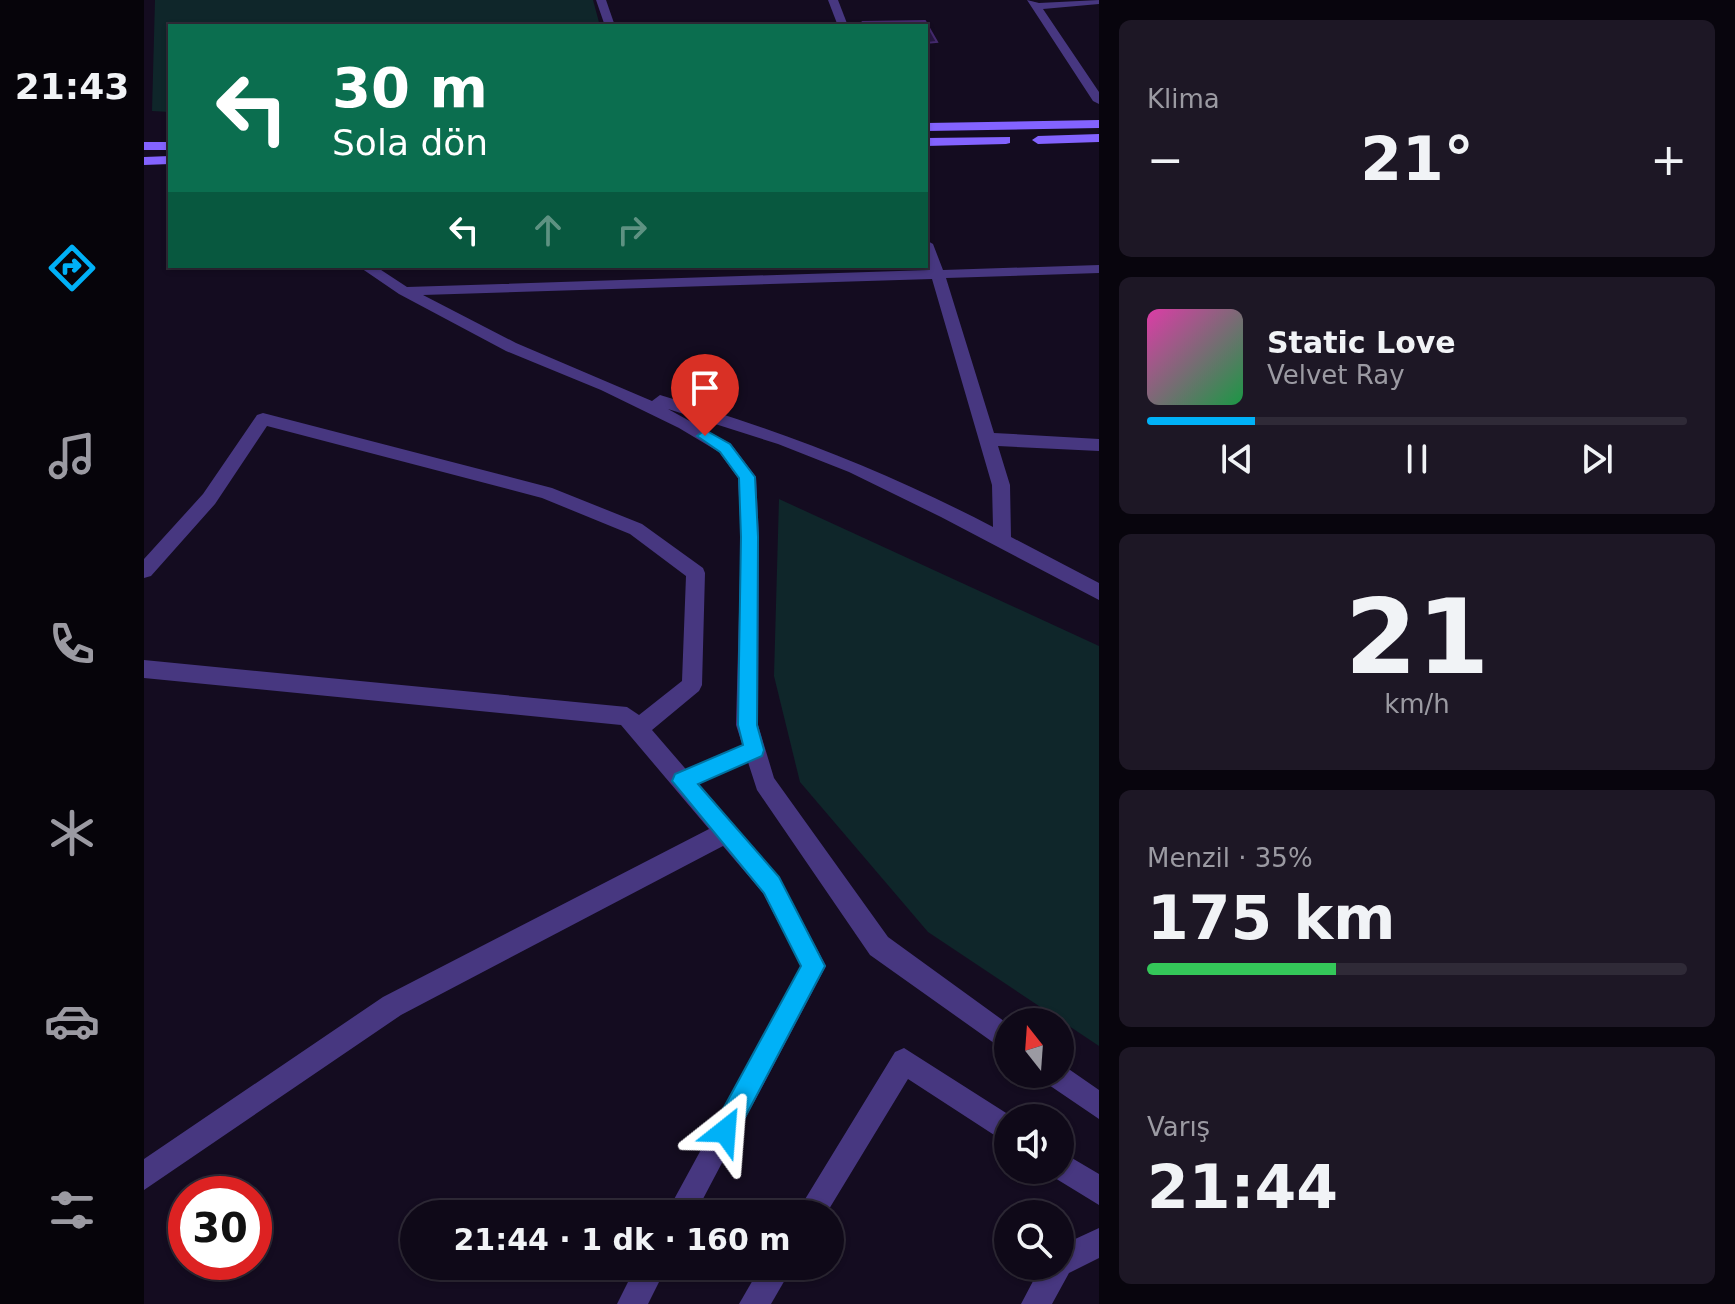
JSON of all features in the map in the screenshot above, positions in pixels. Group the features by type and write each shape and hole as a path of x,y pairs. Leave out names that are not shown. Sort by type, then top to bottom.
{"main road":[{"path":"928,127 1099,124"},
{"path":"928,142 1099,138"},
{"path":"144,146 168,146"},
{"path":"144,161 168,160"}],"street":[{"path":"601,0 609,24"},
{"path":"833,0 842,24"},
{"path":"1034,3 1099,1"},
{"path":"1034,3 1099,101"},
{"path":"928,249 1001,485 1002,541"},
{"path":"368,268 404,291 511,347 607,386 685,424 725,448 747,477 750,537 747,725 765,783 879,946 994,1030"},
{"path":"404,291 1099,269"},
{"path":"607,386 738,424 854,467 1099,592"},
{"path":"144,571 184,533 241,456 263,419 546,493 636,529 696,573 692,685 638,728"},
{"path":"987,439 1099,445"},
{"path":"144,669 627,716 771,885 814,966 688,1200"},
{"path":"144,1176 392,1006 727,832"},
{"path":"819,1200 904,1061 994,1121"},
{"path":"1074,1088 1099,1106"},
{"path":"1074,1174 1099,1191"},
{"path":"1074,1255 1099,1242"},
{"path":"632,1304 645,1280"},
{"path":"754,1304 769,1280"},
{"path":"1036,1304 1049,1280"}],"lane":[{"path":"682,781 755,750"}],"green space":[{"path":"155,0 593,0 599,24 168,24 168,112 152,111"},
{"path":"779,499 1099,646 1099,1046 1074,1029 1074,1008 1042,1008 928,932 800,782 774,676"}],"building":[{"path":"925,21 927,24 864,24"},
{"path":"928,26 937,42 928,43"}],"route":[{"path":"705,436 725,448 747,477 750,537 747,725 755,750 682,781 771,885 814,966 725,1131"}]}
